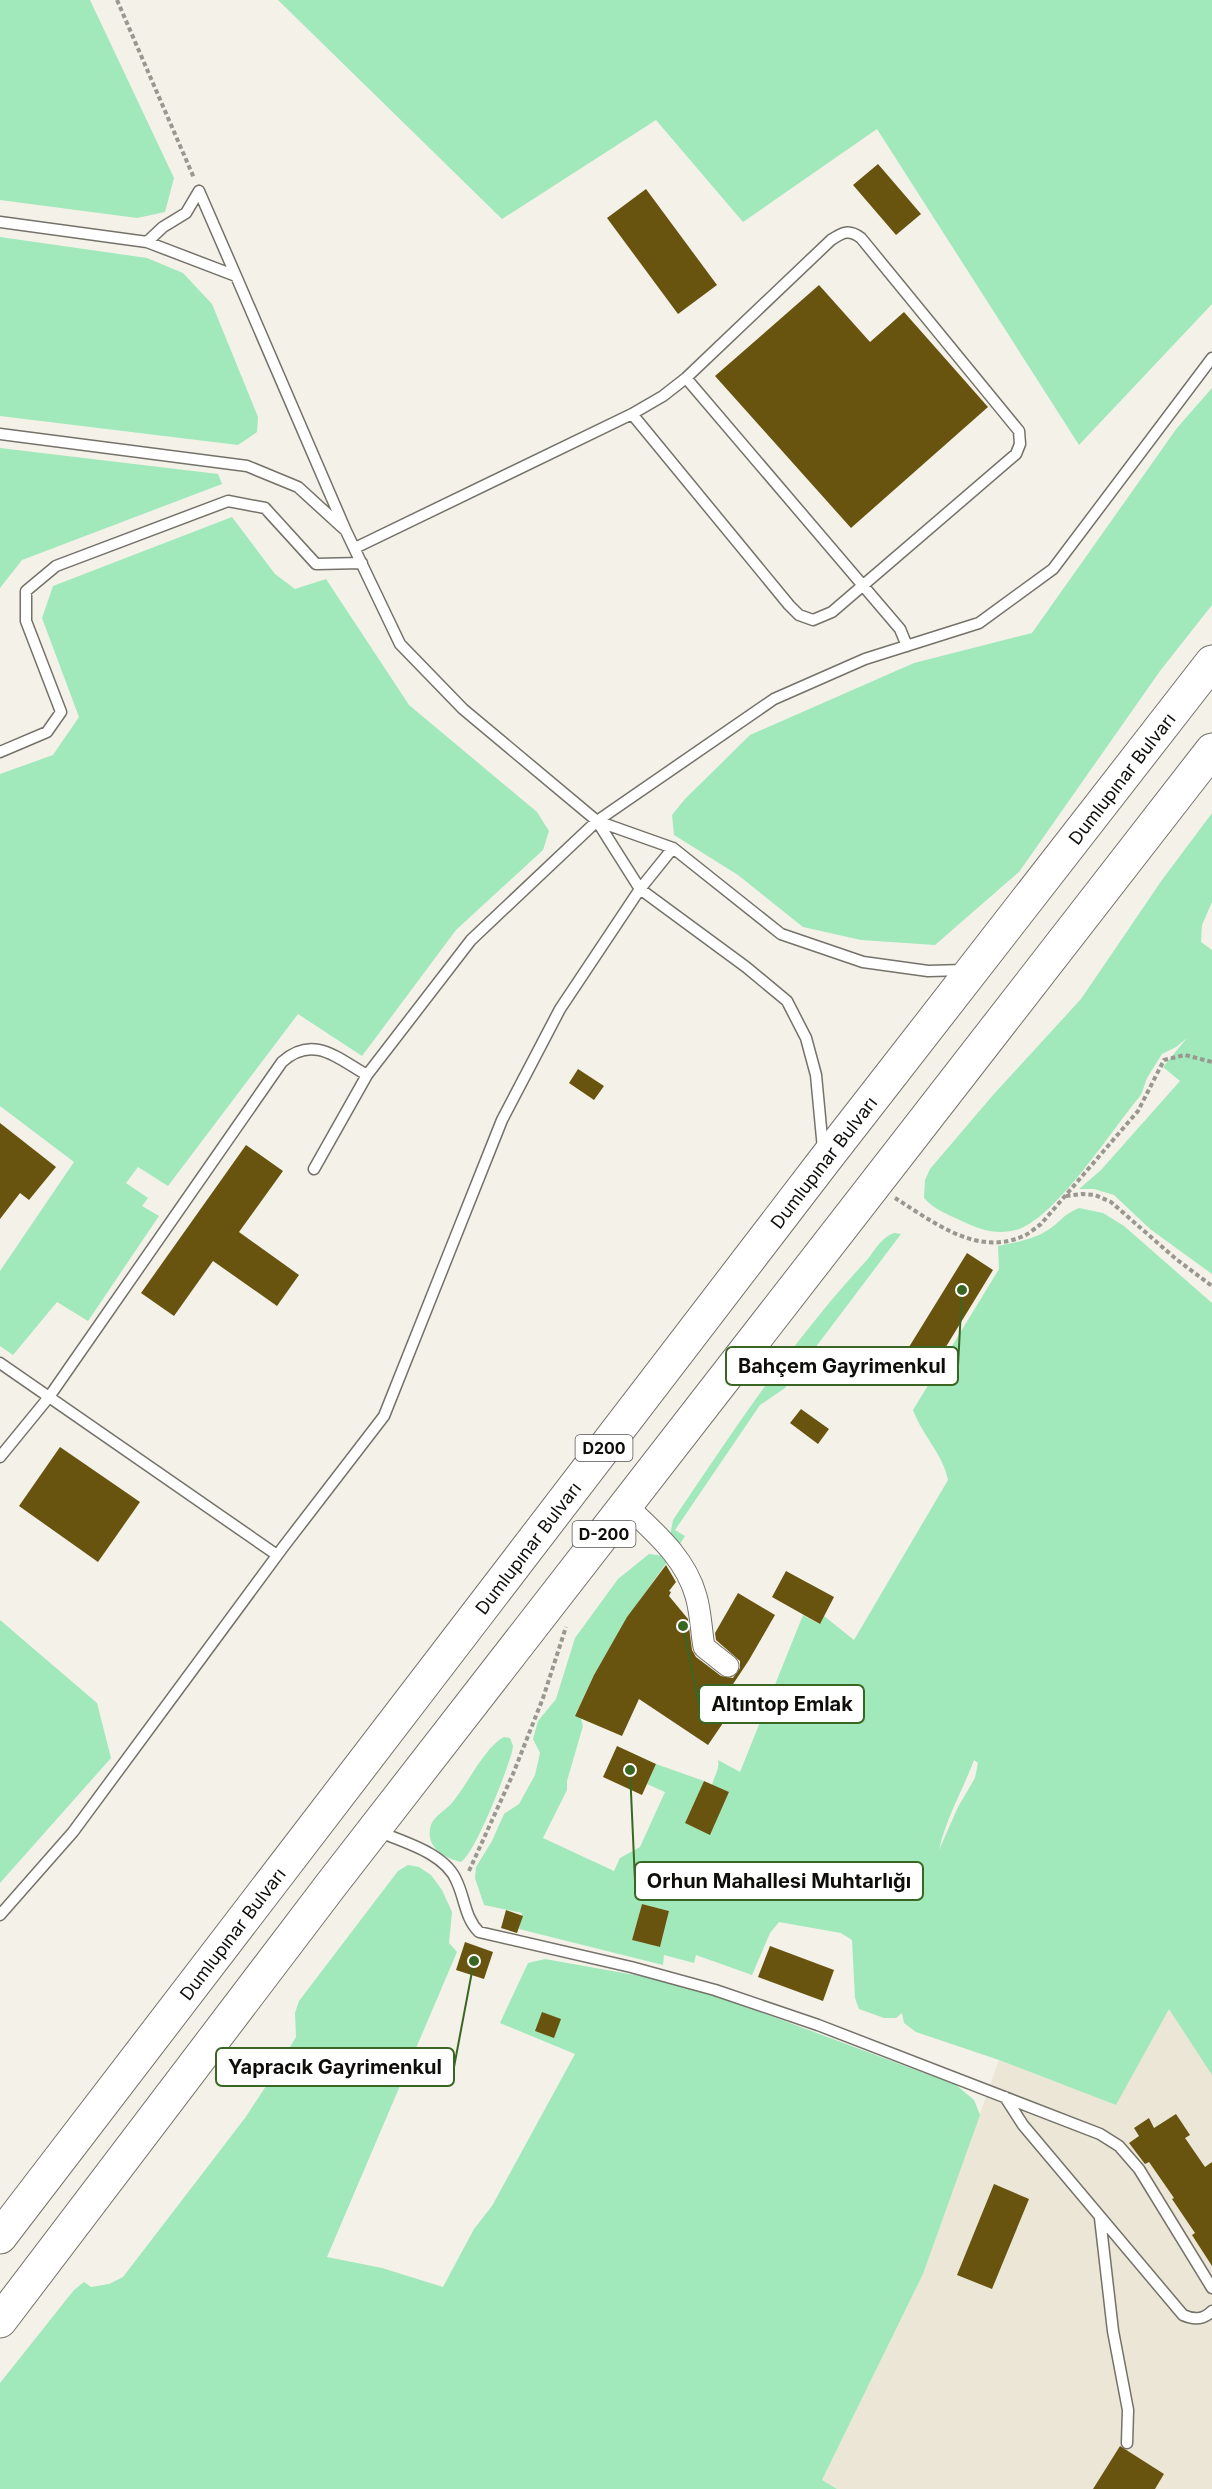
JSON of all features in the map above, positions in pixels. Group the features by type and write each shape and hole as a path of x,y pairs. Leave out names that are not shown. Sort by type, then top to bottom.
{"highway":[{"name":"Dumlupınar Bulvarı","path":"0,2237 824,1161 1212,662"},
{"name":"D-200","path":"0,2321 374,1830 1212,750"}],"street":[{"path":"626,1505 674,1552 695,1590 704,1647 728,1666"}],"lane":[{"path":"147,242 163,227 186,213 200,191"},
{"path":"200,191 346,531 400,645 463,709 597,821 640,889 746,967 787,1001 806,1038 816,1075 824,1161"},
{"path":"0,222 147,242 236,276"},
{"path":"355,548 632,414 663,396 686,378 831,240 843,232 854,233 861,238 1019,431 1020,444 1016,454 832,612 813,620 799,615 632,414"},
{"path":"314,1169 367,1075 471,940 597,821 774,699 865,660 979,622 1053,569 1212,358"},
{"path":"686,378 900,630 907,646"},
{"path":"0,434 247,466 298,487 346,531"},
{"path":"0,752 47,732 61,712 26,621 26,591 56,566 228,501 265,508 316,564 362,563"},
{"path":"597,821 673,848 781,934 863,963 928,971 974,970"},
{"path":"0,1915 73,1832 277,1555 384,1416 502,1120 560,1009 640,889 673,848"},
{"path":"0,1457 49,1397 282,1062 294,1051 319,1048 367,1075"},
{"path":"0,1363 277,1555"},
{"path":"374,1830 416,1848 448,1866 457,1880 471,1924 479,1932 631,1967 715,1990 818,2025 1080,2124 1119,2146 1139,2169 1212,2288"},
{"path":"1005,2097 1023,2125 1183,2315 1192,2319 1206,2318 1212,2311"},
{"path":"1100,2217 1113,2331 1128,2410 1127,2443"}],"path":[{"path":"117,0 200,191"},
{"path":"874,1185 952,1233 986,1244 1022,1237 1041,1224 1138,1111 1164,1060 1185,1055 1212,1062"},
{"path":"1065,1197 1082,1194 1111,1202 1176,1259 1212,1286"},
{"path":"463,1898 470,1864 513,1774 543,1698 569,1619"}],"shaded area":[{"path":"1169,2008 1212,2075 1212,2489 837,2489 822,2480 923,2274 999,2060 1116,2105"}],"green space":[{"path":"0,0 90,0 174,178 165,212 137,218 0,200"},
{"path":"278,0 1212,0 1212,304 1079,445 877,129 743,222 656,120 502,219"},
{"path":"0,237 147,258 183,273 212,304 258,417 257,432 238,445 0,416"},
{"path":"1212,388 1212,605 1160,671 1019,872 935,945 861,940 803,927 738,875 674,835 672,815 685,799 750,735 914,663 1032,633 1177,428"},
{"path":"0,448 218,474 222,484 22,560 0,588"},
{"path":"232,517 275,574 295,589 326,579 409,705 537,812 549,831 543,850 456,930 362,1056 298,1014 168,1186 138,1167 126,1183 148,1198 142,1206 159,1216 88,1321 57,1302 13,1355 0,1346 0,1271 74,1162 0,1106 0,774 53,755 79,717 42,618 53,586"},
{"path":"1212,813 1212,902 1202,925 1201,942 1212,950 1212,1274 1150,1229 1114,1195 1094,1189 1079,1189 1101,1170 1180,1081 1163,1067 1187,1038 1162,1054 1147,1078 1141,1095 1084,1170 1034,1221 1012,1231 990,1231 969,1224 932,1206 924,1198 925,1180 930,1169 993,1095 1081,999 1162,880"},
{"path":"1079,1208 1103,1213 1124,1226 1212,1303 1212,2075 1169,2009 1116,2105 999,2060 916,2032 904,2023 902,2013 896,2018 884,2018 859,2009 855,1998 852,1940 841,1933 779,1922 770,1933 752,1975 696,1955 694,1963 664,1955 663,1965 519,1929 522,1913 484,1905 475,1878 476,1867 492,1841 504,1814 519,1804 535,1775 540,1753 533,1739 538,1721 556,1699 575,1638 618,1579 649,1554 664,1556 667,1562 627,1618 594,1675 575,1715 581,1718 583,1726 567,1781 567,1790 543,1838 614,1871 620,1858 640,1847 665,1792 647,1784 656,1764 704,1781 685,1823 710,1834 729,1792 712,1785 718,1769 718,1760 740,1772 803,1615 819,1624 824,1616 854,1640 948,1480 942,1462 913,1410 999,1269 998,1246 1037,1236","holes":["974,1760 978,1763 975,1778 958,1807 939,1850 950,1815","642,1904 669,1911 660,1947 632,1940"]},
{"path":"894,1233 901,1234 785,1388 760,1405 675,1530 685,1536 677,1549 670,1535 673,1520 718,1453 764,1387 813,1323 881,1241"},
{"path":"0,1620 97,1703 111,1758 0,1883"},
{"path":"504,1737 510,1738 513,1746 512,1752 482,1828 461,1862 449,1858 438,1852 431,1842 431,1825 435,1818 456,1798 489,1749"},
{"path":"408,1865 419,1867 431,1875 442,1890 452,1912 449,1943 457,1952 327,2257 382,2268 443,2287 474,2229 492,2206 575,2054 500,2023 528,1963 545,1959 657,1979 723,1998 956,2085 974,2100 980,2115 923,2274 822,2480 837,2489 0,2489 0,2383 74,2290 84,2282 91,2287 109,2284 123,2277 245,2118 274,2074 296,2037 295,2013 299,2001 398,1871"}],"building":[{"path":"878,164 921,214 896,235 853,185"},
{"path":"646,189 717,285 678,314 607,218"},
{"path":"819,285 870,342 904,312 988,407 851,528 715,376"},
{"path":"578,1069 604,1086 594,1100 569,1083"},
{"path":"0,1123 56,1167 29,1200 20,1193 0,1219"},
{"path":"246,1145 283,1171 239,1232 299,1275 277,1306 213,1261 174,1316 141,1293"},
{"path":"967,1253 993,1270 936,1363 909,1347"},
{"path":"801,1409 829,1429 818,1444 790,1423"},
{"path":"60,1447 140,1502 98,1562 19,1506"},
{"path":"666,1565 676,1582 669,1591 671,1592 669,1596 688,1619 692,1650 696,1657 721,1676 733,1678 740,1668 740,1661 716,1640 715,1633 738,1593 775,1615 712,1716 723,1723 708,1745 639,1699 622,1736 575,1716 594,1675 627,1617"},
{"path":"786,1571 834,1597 820,1624 772,1597"},
{"path":"617,1746 656,1764 642,1795 603,1777"},
{"path":"704,1781 729,1792 710,1835 685,1823"},
{"path":"642,1904 669,1911 660,1947 632,1940"},
{"path":"506,1910 523,1916 517,1933 501,1928"},
{"path":"465,1942 493,1952 484,1979 456,1970"},
{"path":"770,1946 834,1970 823,2001 758,1977"},
{"path":"542,2012 561,2019 554,2038 535,2031"},
{"path":"1176,2114 1190,2135 1185,2138 1205,2167 1212,2162 1212,2266 1192,2235 1195,2233 1172,2199 1174,2198 1149,2162 1145,2164 1129,2143 1139,2136 1134,2128 1149,2118 1154,2128"},
{"path":"994,2184 1029,2199 992,2289 957,2275"},
{"path":"1120,2446 1164,2474 1155,2489 1093,2489"}],"place":[{"name":"Bahçem Gayrimenkul","path":"962,1290"},
{"name":"Altıntop Emlak","path":"683,1626"},
{"name":"Orhun Mahallesi Muhtarlığı","path":"630,1770"},
{"name":"Yapracık Gayrimenkul","path":"474,1961"}]}
